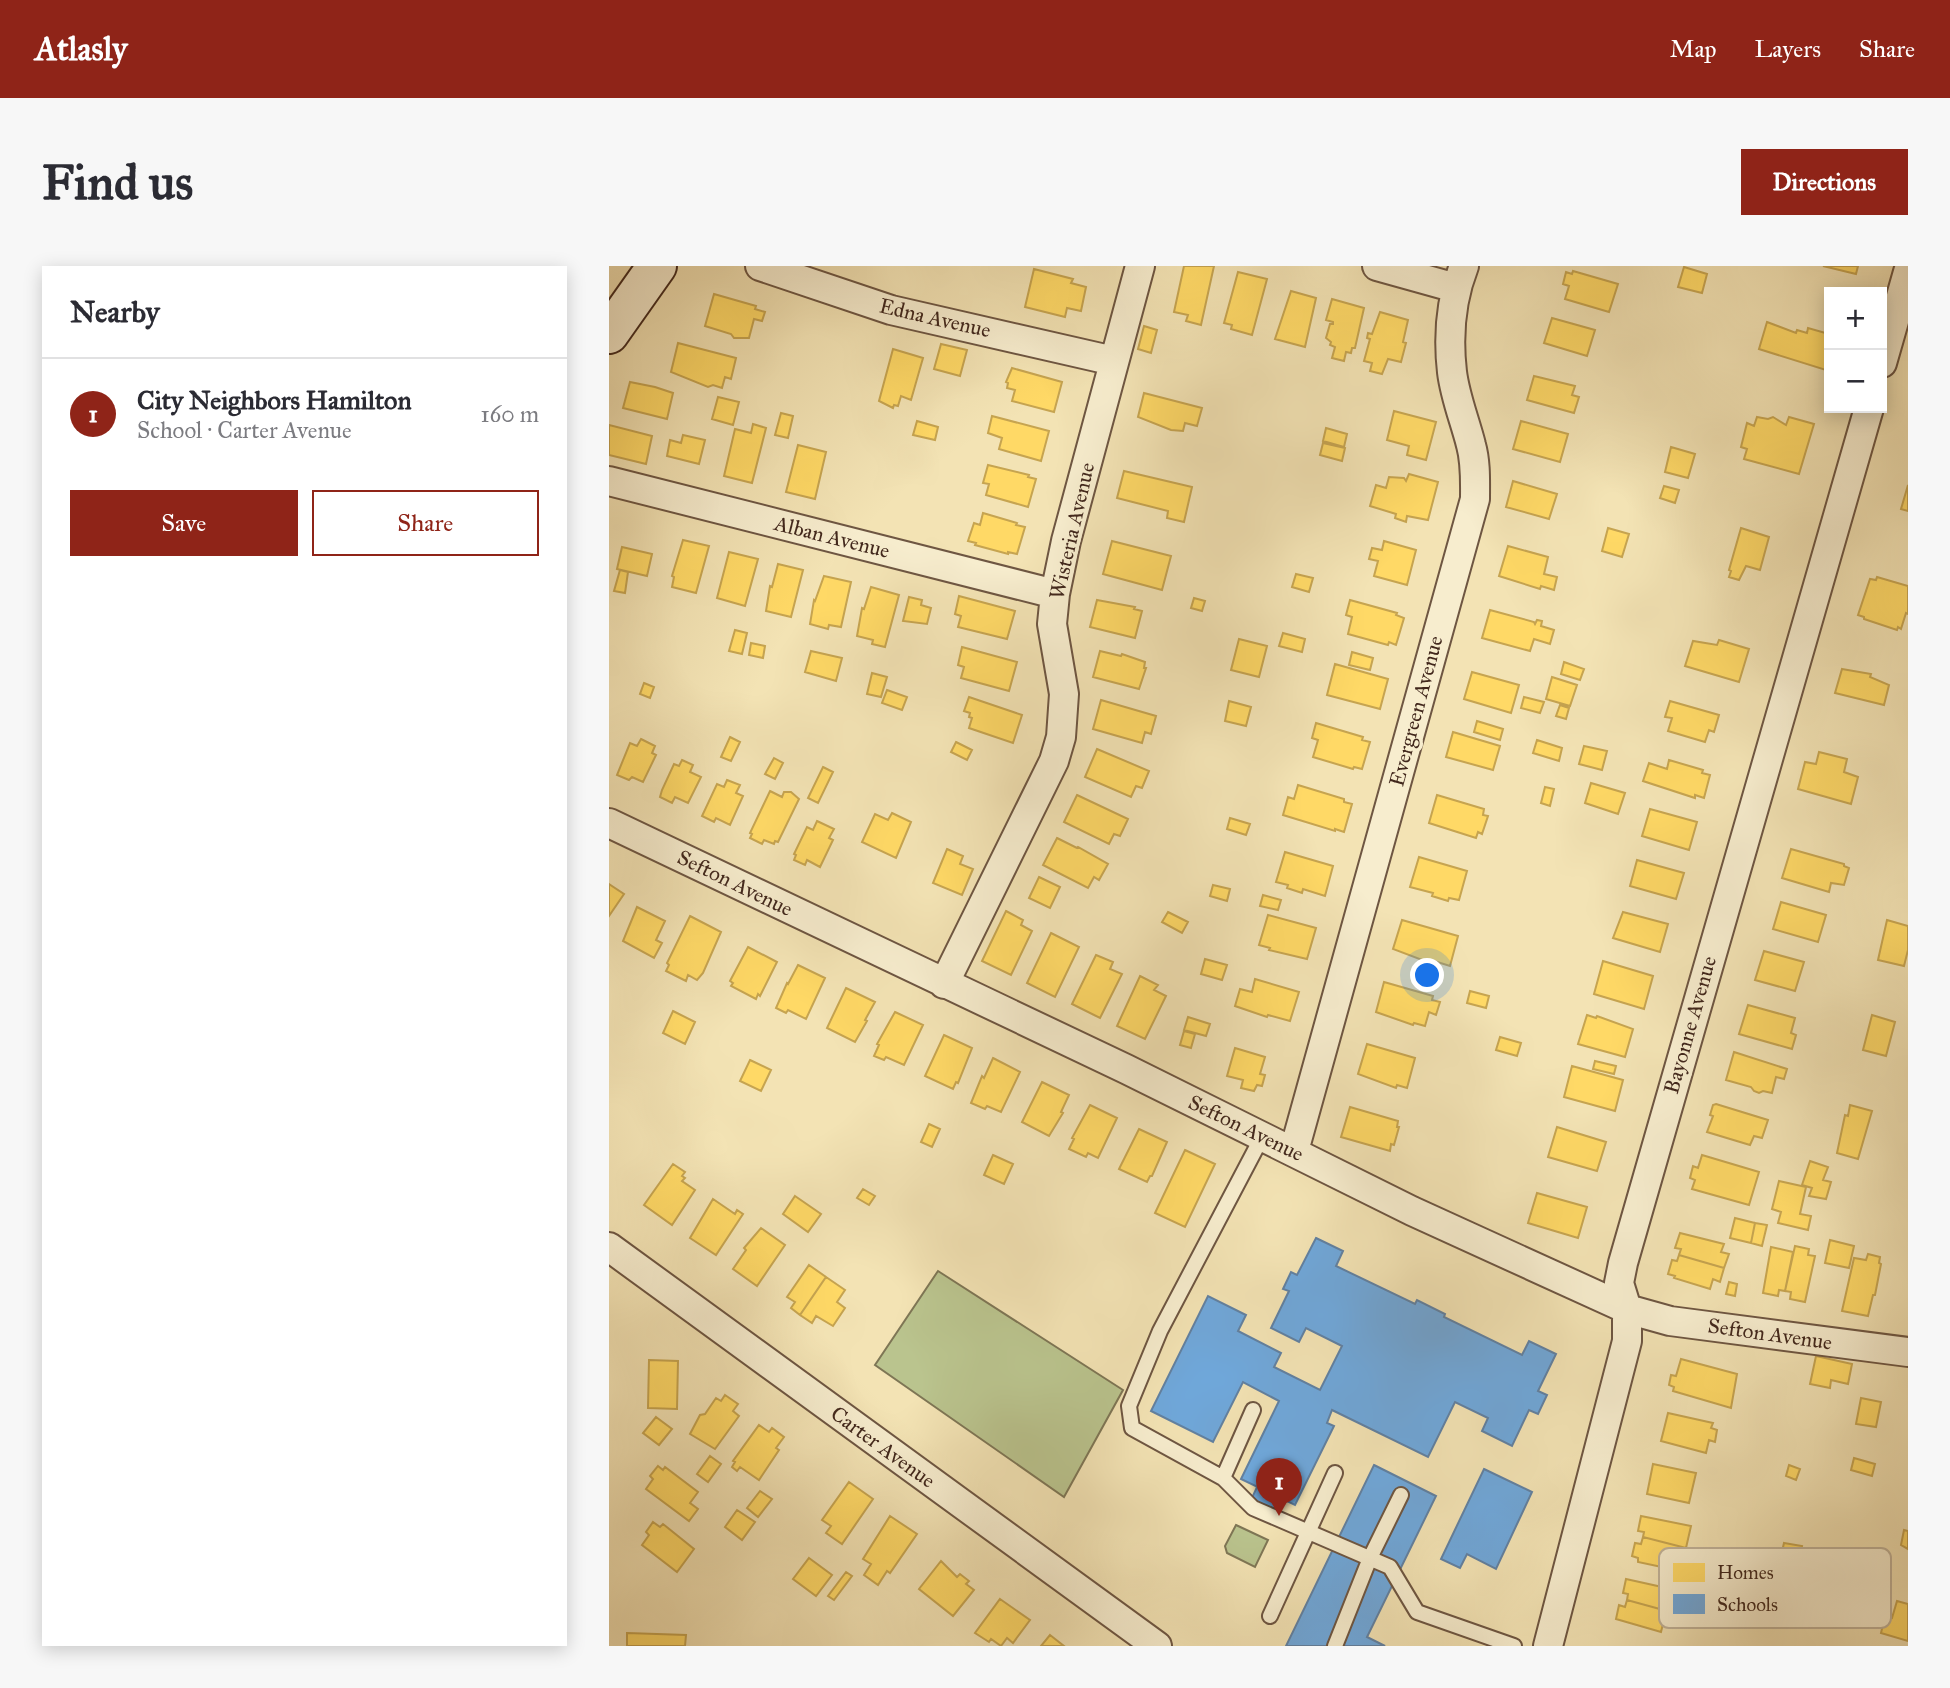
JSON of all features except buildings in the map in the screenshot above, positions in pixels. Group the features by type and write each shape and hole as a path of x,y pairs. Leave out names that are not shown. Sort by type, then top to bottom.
{"street":[{"path":"609,334 657,266"},
{"name":"Edna Avenue","path":"760,266 891,310 1114,361"},
{"name":"Wisteria Avenue","path":"944,985 1054,761 1061,737 1064,703 1052,624 1055,594 1066,541 1140,266"},
{"path":"1377,266 1460,277"},
{"path":"1886,350 1908,272"},
{"name":"Evergreen Avenue","path":"1294,1151 1475,499 1472,448 1452,373 1452,335 1460,277"},
{"name":"Bayonne Avenue","path":"1548,1646 1627,1341 1627,1309 1619,1283 1623,1263 1868,413"},
{"name":"Alban Avenue","path":"609,481 1055,594"},
{"name":"Sefton Avenue","path":"609,823 944,985 1126,1069 1412,1211 1627,1309 1670,1321 1908,1352"},
{"name":"Carter Avenue","path":"609,1247 1157,1646"}],"lane":[{"path":"1262,1137 1160,1331 1129,1406 1132,1428 1223,1478 1253,1508 1390,1567 1417,1612 1514,1646"},
{"path":"1223,1478 1253,1410"},
{"path":"1270,1616 1335,1473"},
{"path":"1335,1646 1370,1558 1401,1494"}],"green space":[{"path":"938,1271 1123,1390 1064,1497 875,1365"},
{"path":"1236,1525 1268,1540 1255,1567 1227,1553 1225,1546"}],"place":[{"name":"City Neighbors Hamilton","path":"1279,1516"}]}
